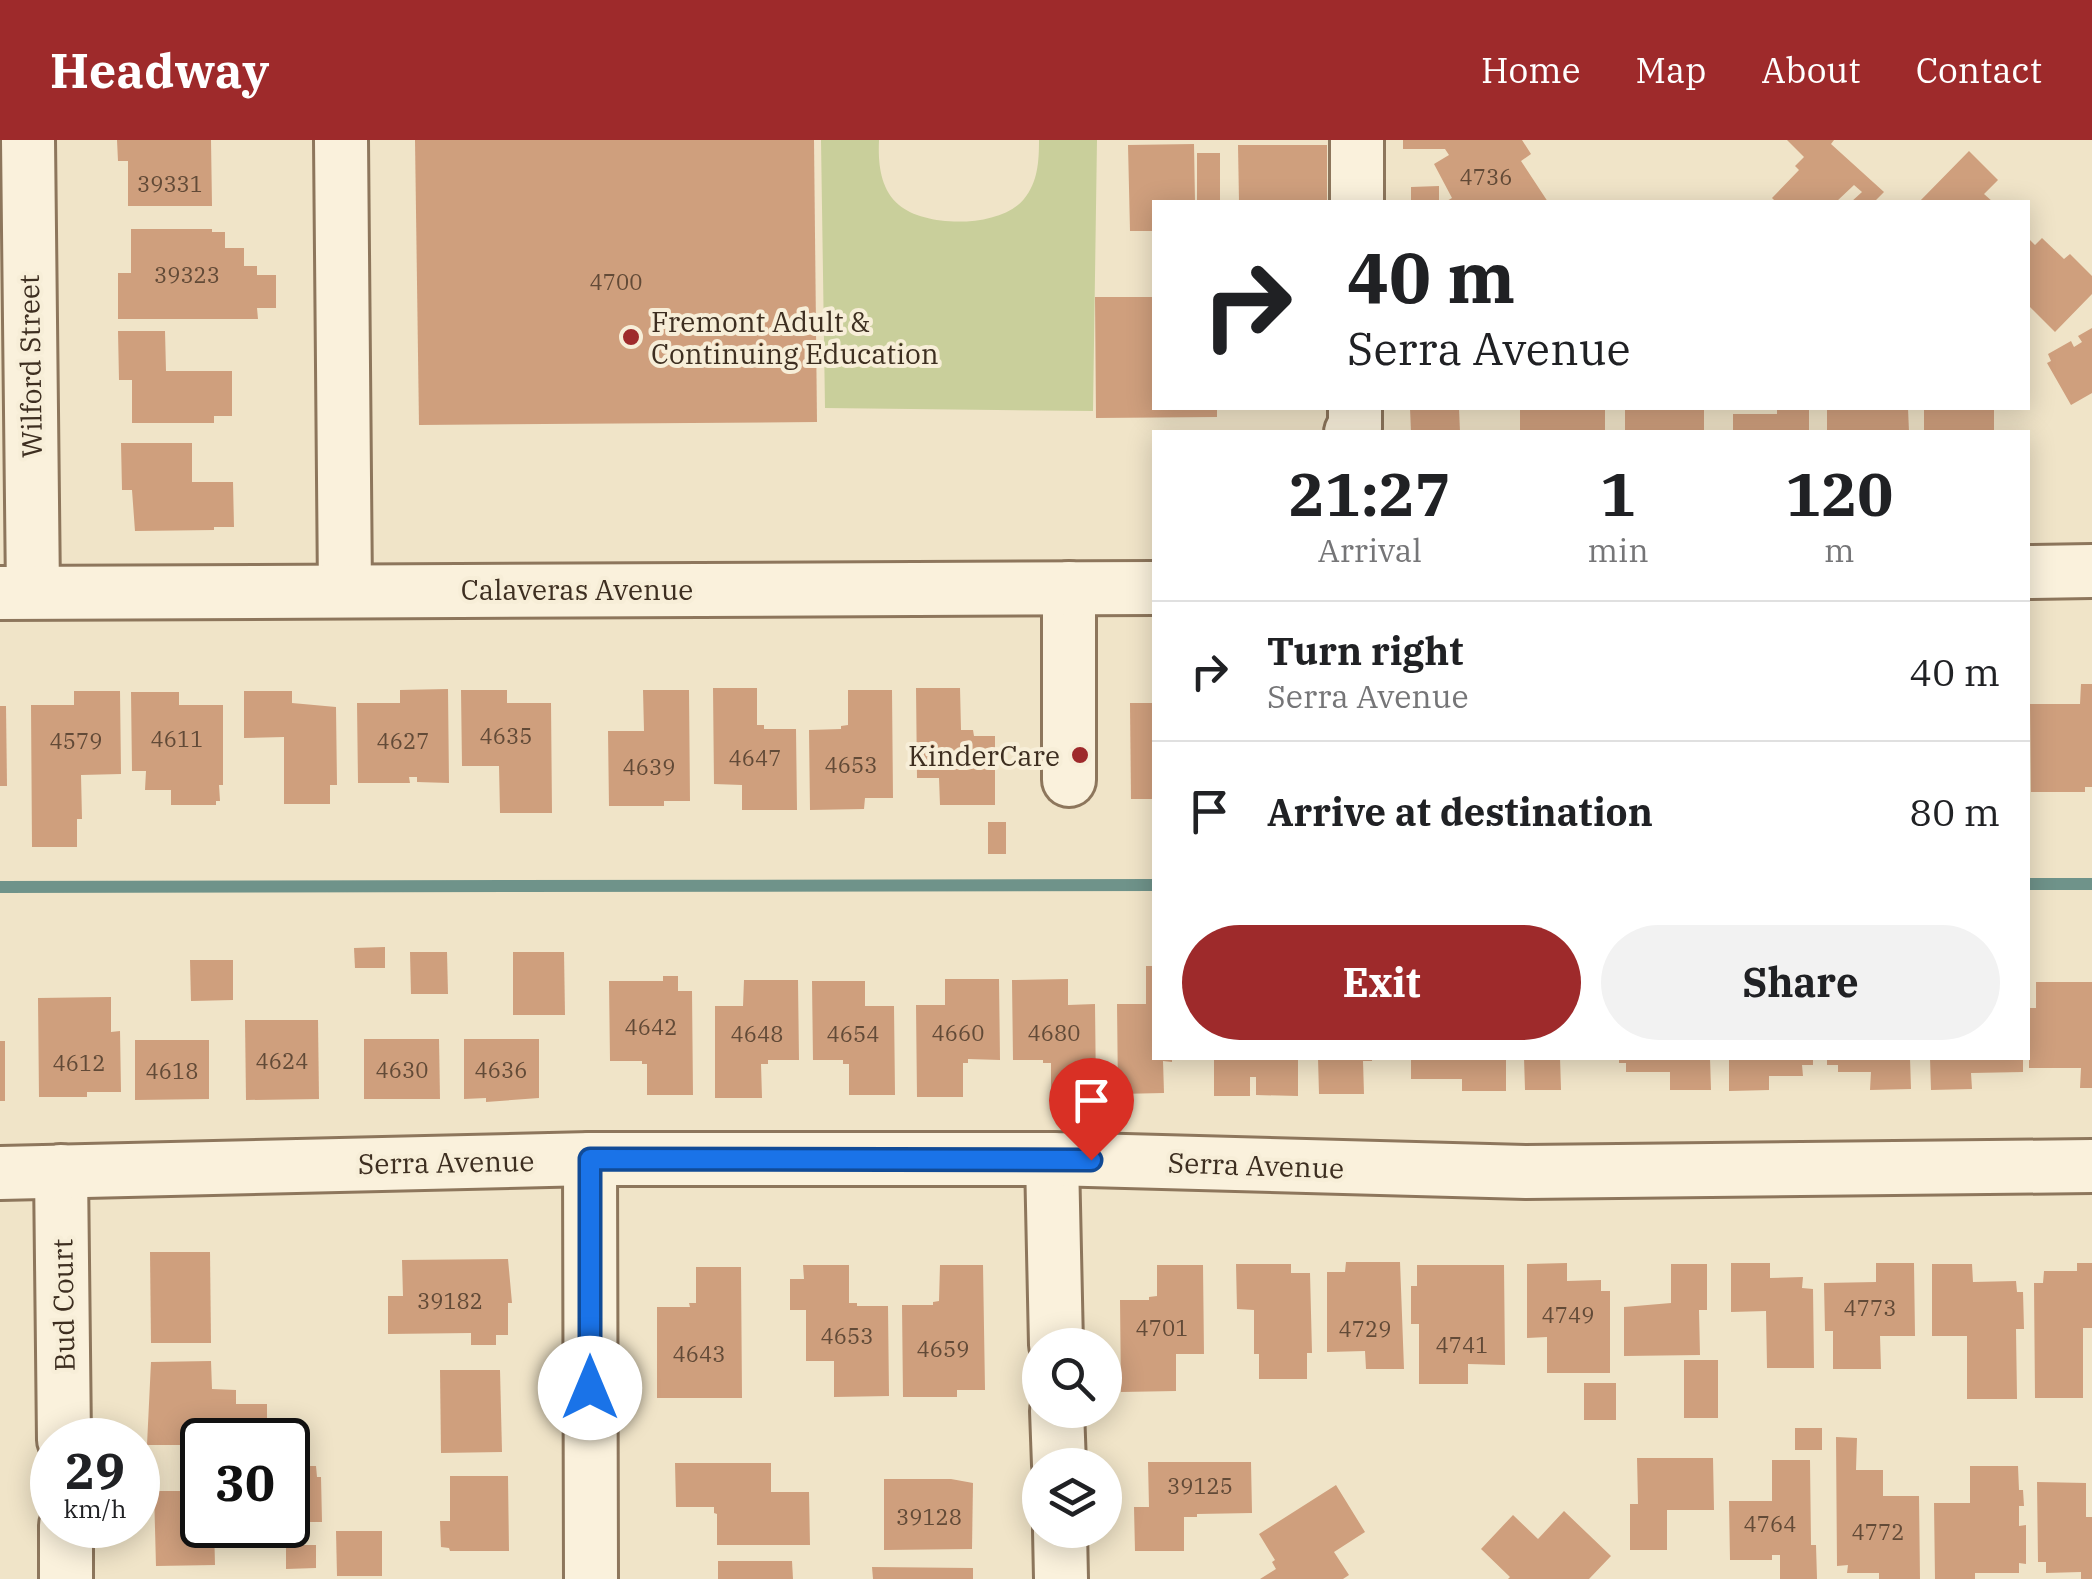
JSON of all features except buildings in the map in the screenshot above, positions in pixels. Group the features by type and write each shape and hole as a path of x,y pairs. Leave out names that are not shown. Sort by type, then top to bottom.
{"street":[{"name":"Wilford Street","path":"16,593 28,140"},
{"path":"341,140 345,590"},
{"path":"1357,200 1358,140"},
{"path":"2030,572 2092,571"},
{"path":"1069,588 1069,780"},
{"name":"Calaveras Avenue","path":"16,593 1152,588"},
{"path":"590,1159 591,1579"},
{"name":"Serra Avenue","path":"0,1173 590,1159 1052,1159 1526,1172 2092,1166"},
{"path":"1052,1159 1056,1328"},
{"name":"Bud Court","path":"61,1171 64,1418"},
{"path":"66,1548 66,1579"},
{"path":"1060,1548 1061,1579"}],"green space":[{"path":"821,140 879,140 884,183 899,205 927,218 963,222 998,215 1024,199 1035,178 1039,140 1097,140 1093,411 825,408"}],"waterway":[{"path":"2030,884 2092,884"},
{"path":"0,887 1152,885"}],"place":[{"name":"Fremont Adult & Continuing Education","path":"631,337"},
{"name":"KinderCare","path":"1080,755"}],"route":[{"path":"590,1388 590,1159 1091,1160"}]}
